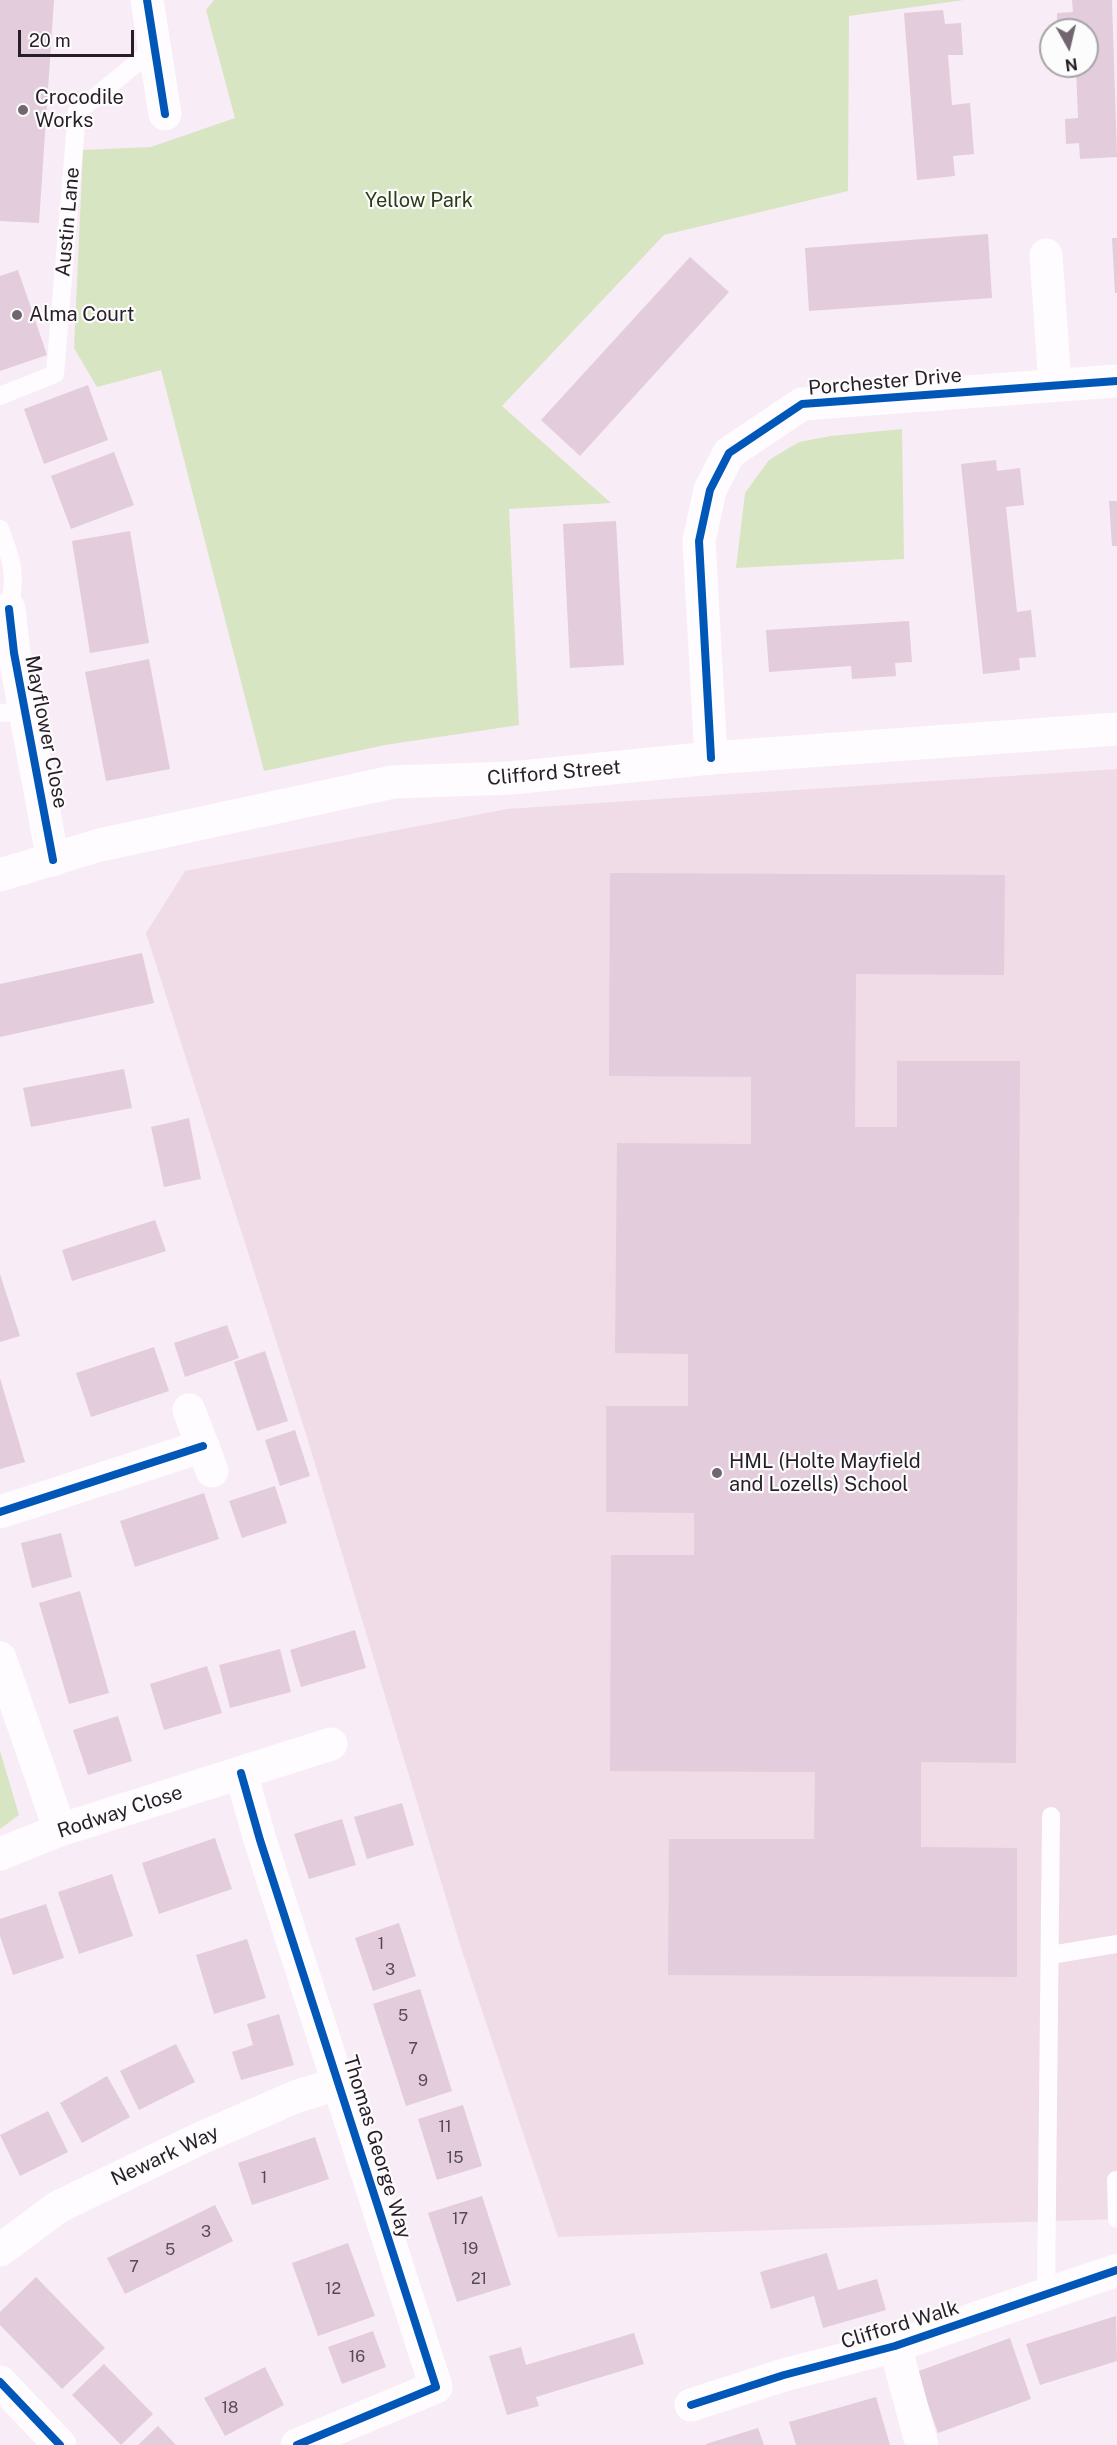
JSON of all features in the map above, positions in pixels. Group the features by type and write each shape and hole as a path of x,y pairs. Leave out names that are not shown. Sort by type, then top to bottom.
{"street":[{"path":"147,0 165,114"},
{"path":"1046,255 1055,385"},
{"name":"Porchester Drive","path":"711,758 699,541 710,490 729,453 802,404 1117,381"},
{"name":"Mayflower Close","path":"9,609 7,654 12,712 53,860"},
{"name":"Clifford Street","path":"0,875 100,845 393,782 511,778 711,758 1117,729"},
{"path":"0,1512 208,1459 189,1410"},
{"path":"0,1658 60,1830"},
{"name":"Rodway Close","path":"0,1854 60,1830 331,1744"},
{"name":"Thomas George Way","path":"242,1773 260,1840 436,2387 297,2445"},
{"name":"Newark Way","path":"0,2250 58,2207 201,2138 295,2097 340,2083"},
{"name":"Clifford Walk","path":"691,2405 784,2375 895,2346 1117,2270"},
{"path":"895,2346 922,2445"},
{"path":"0,2382 60,2445"}],"lane":[{"name":"Austin Lane","path":"0,396 55,374 76,112 155,48"},
{"path":"0,529 13,562 14,586 9,609"},
{"path":"1046,2296 1051,1816"},
{"path":"1051,1955 1117,1944"},
{"path":"1116,2180 1117,2219"}],"shaded area":[{"name":"HML (Holte Mayfield and Lozells) School","path":"1117,769 1117,2219 558,2237 462,1951 306,1434 146,933 185,871 507,809"}],"green space":[{"name":"Yellow Park","path":"214,0 964,0 849,16 848,191 664,235 502,406 611,503 509,509 519,725 385,745 264,771 161,370 97,387 74,348 83,150 151,147 235,118 206,10"},
{"path":"902,429 904,559 736,568 745,493 769,460 799,442 831,436"},
{"path":"0,1751 19,1815 0,1829"}],"building":[{"name":"Crocodile Works","path":"0,0 54,0 39,223 0,221"},
{"path":"1072,0 1112,0 1117,157 1080,159 1079,143 1066,144 1065,119 1078,118 1076,78 1099,78 1099,18 1057,18 1057,13 1073,12"},
{"path":"943,10 945,24 961,23 963,55 948,55 952,105 970,103 974,154 953,156 955,176 917,180 904,13"},
{"path":"988,234 992,298 809,311 805,248"},
{"path":"1112,238 1117,238 1117,293 1115,293"},
{"path":"690,257 729,292 580,456 541,420"},
{"name":"Alma Court","path":"18,270 47,355 0,371 0,276"},
{"path":"88,385 108,440 44,464 24,409"},
{"path":"114,452 134,505 71,529 51,476"},
{"path":"996,460 997,471 1020,468 1024,505 1006,507 1017,612 1031,610 1036,657 1019,658 1020,670 983,674 961,464"},
{"path":"1109,501 1117,501 1117,546 1112,546"},
{"path":"616,521 624,665 570,668 563,524"},
{"path":"130,531 149,643 90,653 72,541"},
{"path":"909,621 912,662 895,663 896,676 852,679 851,666 769,672 766,630"},
{"path":"149,659 170,769 106,781 85,672"},
{"path":"610,873 1005,875 1004,975 856,974 855,1127 897,1127 897,1061 1020,1061 1016,1763 921,1762 921,1847 1017,1848 1017,1977 668,1975 669,1839 814,1839 815,1772 610,1771 611,1555 694,1555 694,1513 606,1512 606,1406 688,1406 688,1354 615,1353 617,1143 751,1144 751,1077 609,1076"},
{"path":"142,953 154,1003 0,1037 0,984"},
{"path":"124,1069 132,1108 31,1127 23,1088"},
{"path":"189,1118 201,1179 164,1187 151,1127"},
{"path":"155,1220 166,1251 72,1281 62,1250"},
{"path":"0,1274 20,1336 0,1342"},
{"path":"227,1325 239,1358 185,1377 174,1343"},
{"path":"154,1347 169,1391 91,1417 76,1373"},
{"path":"265,1351 288,1421 257,1431 234,1362"},
{"path":"0,1378 25,1462 0,1469"},
{"path":"295,1430 310,1476 280,1486 265,1440"},
{"path":"275,1486 287,1523 242,1538 229,1501"},
{"path":"204,1493 219,1539 135,1567 120,1521"},
{"path":"61,1533 72,1577 32,1588 21,1543"},
{"path":"80,1591 109,1693 69,1704 39,1603"},
{"path":"355,1630 366,1668 301,1687 290,1650"},
{"path":"280,1649 291,1692 230,1708 219,1665"},
{"path":"207,1666 222,1713 164,1730 150,1684"},
{"path":"118,1716 132,1761 88,1775 73,1730"},
{"path":"402,1803 414,1845 367,1859 354,1817"},
{"path":"342,1819 356,1865 309,1879 294,1834"},
{"path":"215,1838 232,1889 159,1914 142,1863"},
{"path":"112,1874 133,1936 79,1954 58,1892"},
{"path":"46,1904 64,1958 13,1975 0,1936 0,1919"},
{"path":"399,1923 416,1976 373,1991 355,1938"},
{"path":"247,1939 266,1998 214,2014 196,1955"},
{"path":"420,1989 452,2091 406,2106 373,2004"},
{"path":"279,2014 294,2065 241,2080 232,2052 253,2045 247,2024"},
{"path":"176,2044 195,2082 139,2110 120,2071"},
{"path":"107,2076 130,2117 82,2143 60,2103"},
{"path":"463,2105 482,2166 437,2180 418,2119"},
{"path":"48,2111 68,2152 20,2176 0,2135"},
{"path":"315,2137 329,2179 252,2205 238,2163"},
{"path":"482,2196 511,2285 457,2302 428,2213"},
{"path":"215,2205 233,2241 125,2294 107,2258"},
{"path":"348,2243 375,2316 318,2336 292,2263"},
{"path":"827,2253 838,2290 877,2279 886,2310 823,2328 814,2296 771,2309 760,2272"},
{"path":"36,2277 105,2348 62,2389 0,2325 0,2312"},
{"path":"1116,2316 1117,2361 1040,2385 1026,2344"},
{"path":"373,2331 386,2367 342,2384 328,2347"},
{"path":"634,2333 644,2364 536,2397 539,2406 507,2415 489,2356 521,2347 526,2365"},
{"path":"1010,2338 1031,2399 938,2433 916,2372"},
{"path":"104,2364 153,2414 121,2445 72,2395"},
{"path":"265,2367 284,2405 225,2436 204,2398"},
{"path":"876,2397 890,2445 796,2445 789,2422"},
{"path":"158,2426 176,2445 138,2445"},
{"path":"758,2428 764,2445 706,2445 706,2444"}],"cycle path":[{"path":"147,0 165,114"},
{"path":"711,758 699,541 710,490 729,453 802,404 1117,381"},
{"path":"9,609 14,653 53,860"},
{"path":"0,1512 203,1446"},
{"path":"241,1773 260,1840 436,2387 297,2445"},
{"path":"691,2405 784,2375 895,2346 1117,2270"},
{"path":"0,2382 60,2445"}],"place":[{"name":"Crocodile Works","path":"23,110"},
{"name":"Alma Court","path":"17,315"},
{"name":"HML (Holte Mayfield and Lozells) School","path":"717,1473"}]}
